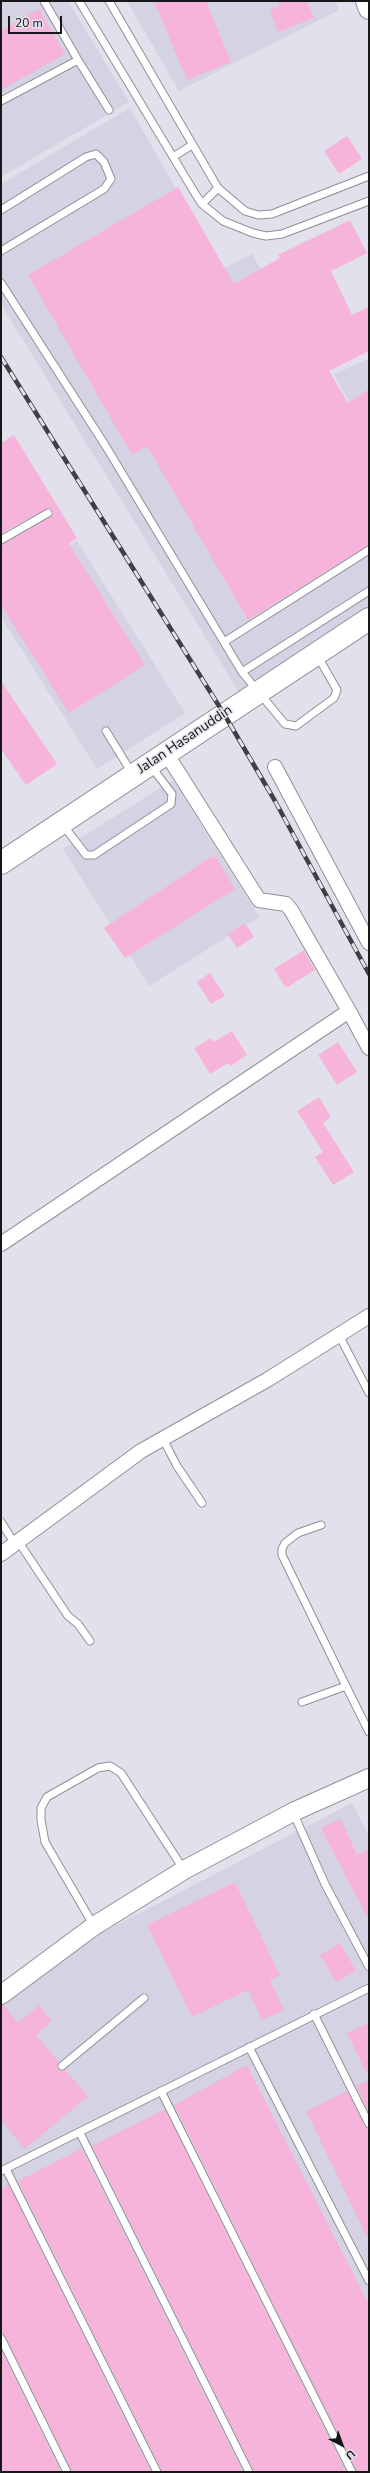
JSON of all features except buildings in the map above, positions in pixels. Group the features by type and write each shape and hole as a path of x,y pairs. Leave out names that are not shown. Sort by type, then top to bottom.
{"main road":[{"path":"366,1 369,9"},
{"name":"Jalan Hasanuddin","path":"1,863 60,821 369,619"}],"street":[{"path":"149,764 259,900 286,904 291,910 369,1048"},
{"path":"275,767 369,943"},
{"path":"1,1244 349,1011"},
{"path":"1,1554 141,1451 267,1380 369,1316"},
{"path":"2,1991 94,1926 184,1870 293,1812 369,1778"}],"lane":[{"path":"44,1 109,110"},
{"path":"79,1 202,204 223,221 253,234 266,236 282,234 369,201"},
{"path":"109,1 218,188 245,211 258,215 272,214 369,176"},
{"path":"1,101 78,60"},
{"path":"173,157 192,145"},
{"path":"1,210 86,156 96,154 104,162 111,179 104,189 1,251"},
{"path":"202,204 218,188"},
{"path":"1,283 105,445 242,672 285,724 296,726 334,698 337,690 316,653"},
{"path":"1,540 48,512"},
{"path":"224,642 369,550"},
{"path":"242,672 369,591"},
{"path":"60,821 86,855 94,854 172,804 172,794 149,764 106,731"},
{"path":"339,1335 369,1393"},
{"path":"163,1439 177,1466 202,1503"},
{"path":"1,1522 68,1616 78,1624 90,1641"},
{"path":"321,1525 298,1534 285,1543 282,1549 282,1555 369,1732"},
{"path":"302,1702 346,1686"},
{"path":"94,1926 45,1842 41,1820 41,1808 48,1797 98,1768 110,1766 121,1773 184,1870"},
{"path":"293,1812 326,1884 369,1967"},
{"path":"157,2472 3,2170 80,2133 314,2014 369,1988"},
{"path":"62,2066 144,1998"},
{"path":"314,2014 369,2124"},
{"path":"249,2047 369,2281"},
{"path":"161,2092 352,2472"},
{"path":"80,2133 249,2472"},
{"path":"1,2338 67,2472"}],"shaded area":[{"path":"1,1 68,1 129,102 1,177"},
{"path":"127,1 335,1 339,10 179,91"},
{"path":"130,108 222,269 252,254 369,457 369,606 239,692 1,304 1,184"},
{"path":"369,359 369,439 334,374"},
{"path":"77,541 185,713 97,769 1,617 1,589"},
{"path":"173,780 259,917 149,986 63,849"},
{"path":"352,1803 369,1835 369,2472 1,2472 1,2006 103,1932"}],"railway":[{"path":"1,357 224,714 275,801 369,974"}]}
